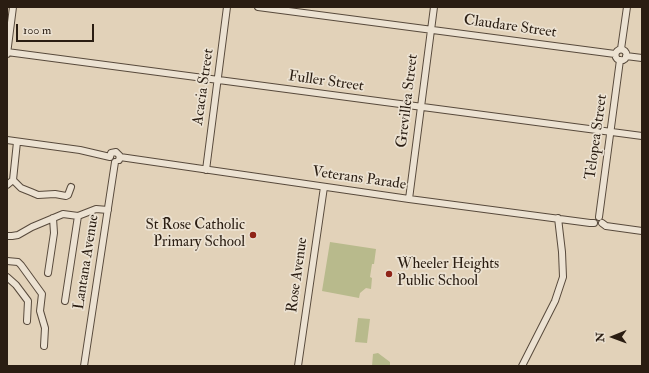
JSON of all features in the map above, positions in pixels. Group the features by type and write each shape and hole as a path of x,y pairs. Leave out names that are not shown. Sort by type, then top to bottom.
{"street":[{"path":"7,53 13,7"},
{"name":"Acacia Street","path":"206,170 228,7"},
{"name":"Claudare Street","path":"258,7 615,54"},
{"name":"Grevillea Street","path":"408,199 434,7"},
{"path":"621,50 627,7"},
{"path":"621,50 618,50 615,54 616,58 623,60 626,56"},
{"path":"621,50 626,52 626,56"},
{"name":"Fuller Street","path":"7,53 642,136"},
{"path":"626,56 642,58"},
{"name":"Telopea Street","path":"600,220 620,60"},
{"path":"7,140 80,150 110,156"},
{"path":"7,185 13,180 17,142"},
{"path":"114,152 119,154 120,157 118,161 114,162 110,156 111,153 114,152"},
{"name":"Veterans Parade","path":"120,157 408,199 590,223 594,222 595,218 600,220"},
{"name":"Lantana Avenue","path":"84,366 114,162"},
{"path":"13,180 21,188 38,195 56,194 66,196 71,187"},
{"name":"Rose Avenue","path":"298,366 324,187"},
{"path":"7,236 18,235 32,227 63,214 78,216 96,209 108,210"},
{"path":"65,301 78,216"},
{"path":"48,273 54,233 53,218"},
{"path":"522,366 555,301 563,277 558,218"},
{"path":"600,220 606,226 642,231"},
{"path":"7,260 18,262 42,294 40,311 45,328 44,346"},
{"path":"7,277 16,285 28,301 27,321"}],"green space":[{"path":"330,242 376,249 370,277 372,278 371,289 366,288 360,293 359,298 322,291"},
{"path":"358,318 370,319 367,343 355,342"},
{"path":"378,353 390,362 390,366 372,366 373,354"}],"place":[{"name":"St Rose Catholic Primary School","path":"253,235"},
{"name":"Wheeler Heights Public School","path":"389,274"}]}
